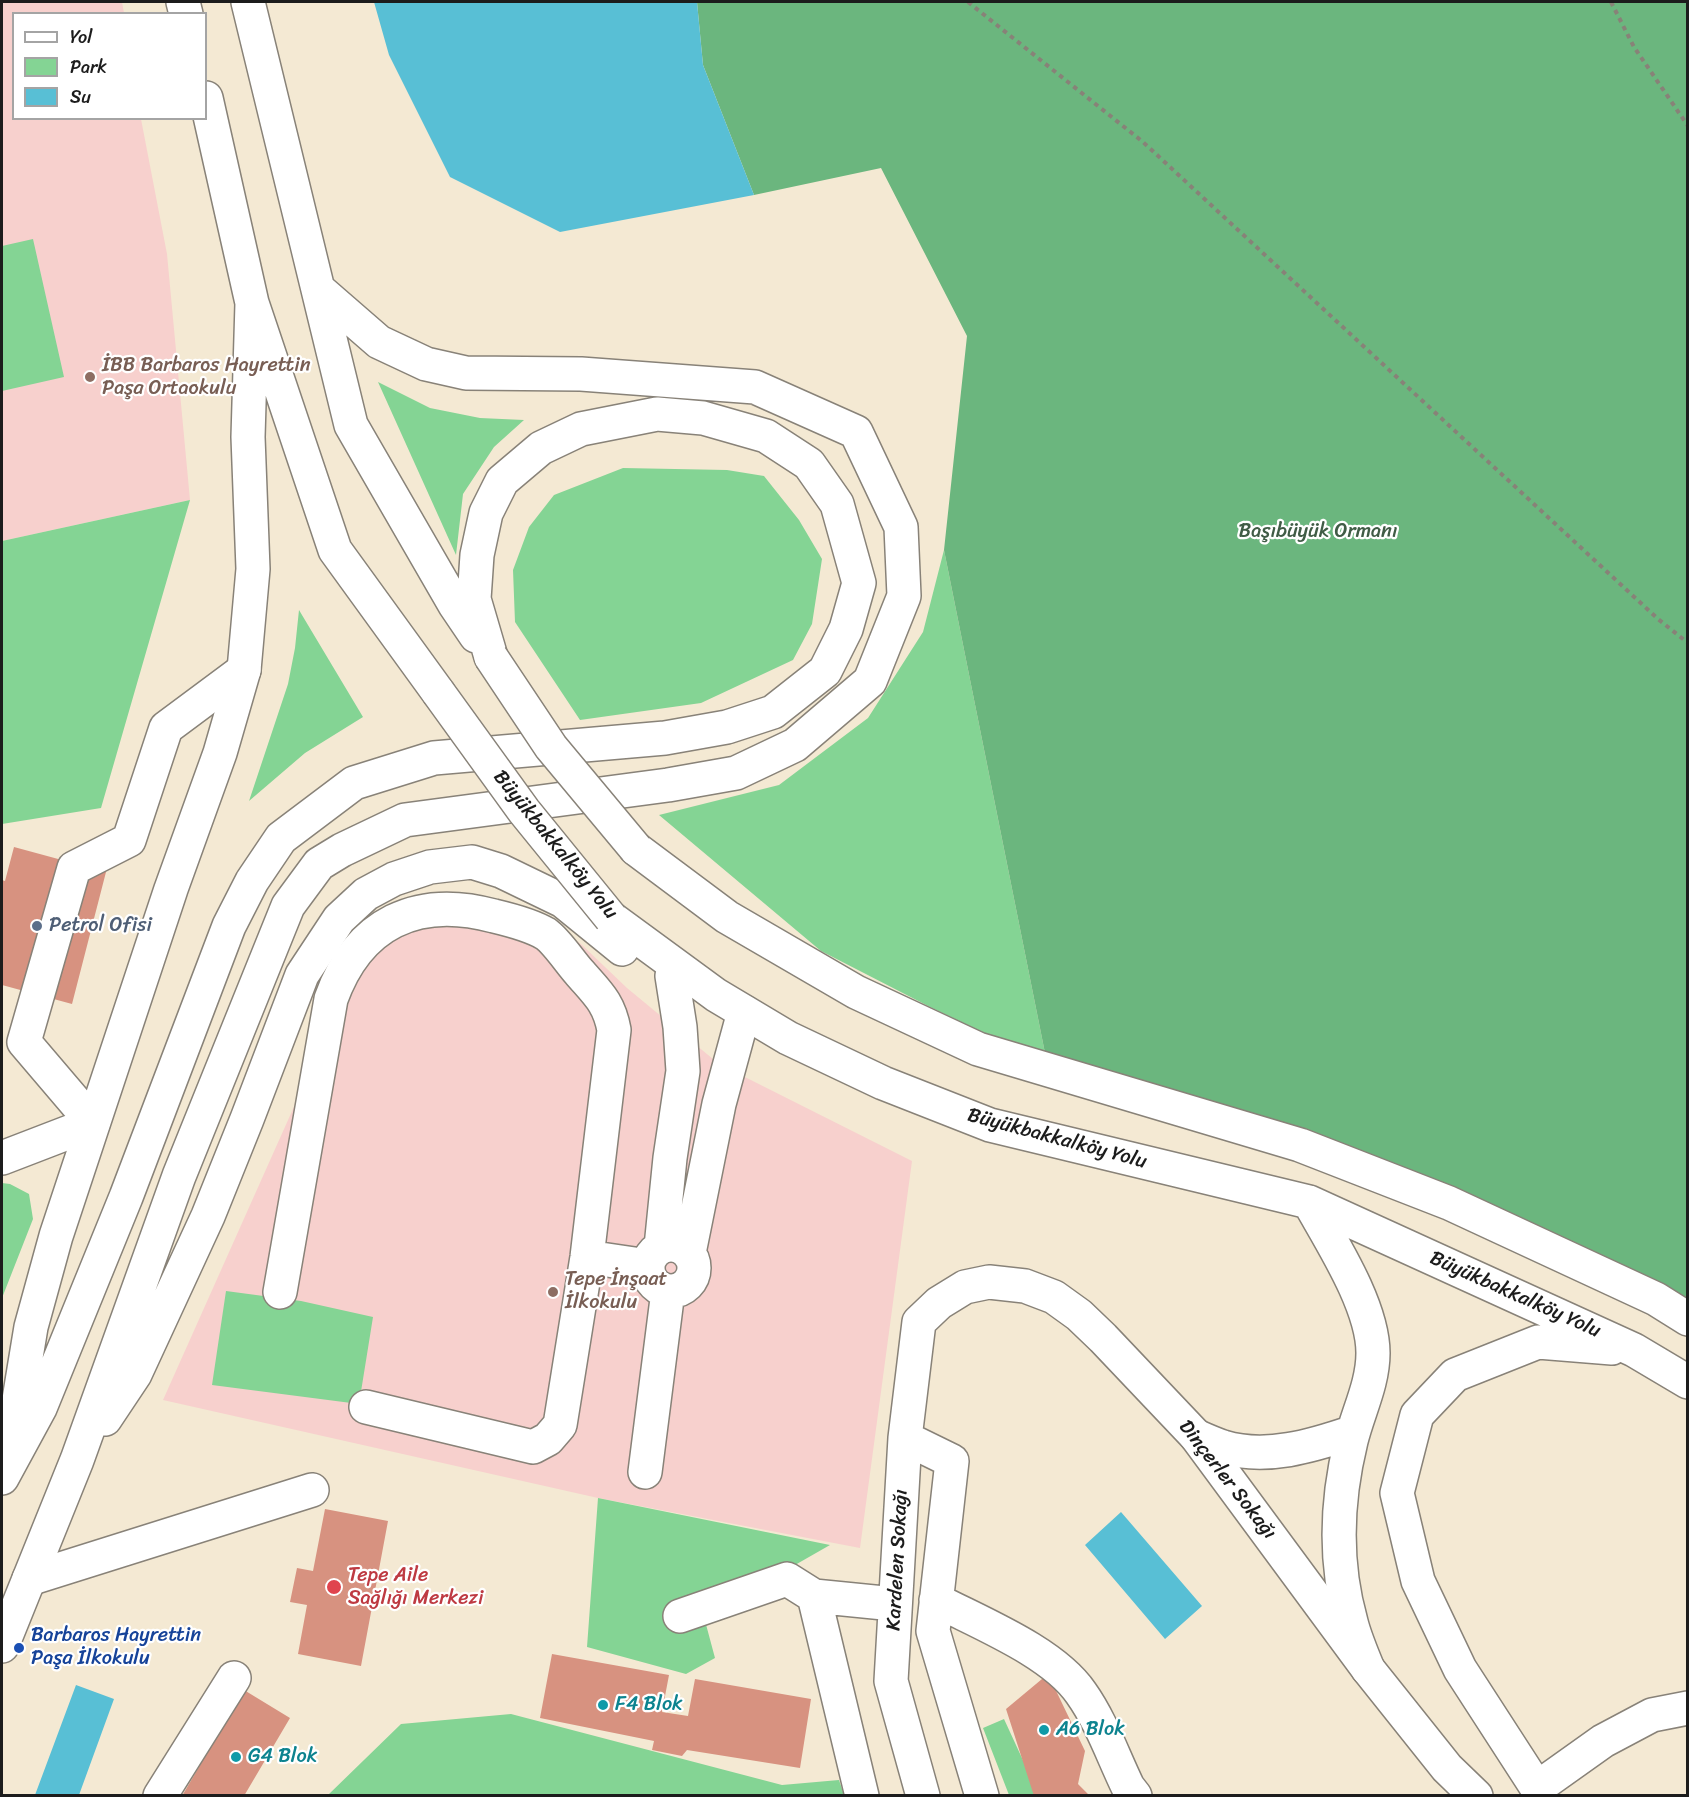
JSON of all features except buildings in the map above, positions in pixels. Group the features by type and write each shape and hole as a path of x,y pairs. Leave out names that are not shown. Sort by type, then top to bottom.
{"main road":[{"path":"248,2 351,425 455,604 551,747 636,849 727,916 856,993 978,1049 1311,1149 1449,1203 1656,1299 1688,1319"},
{"path":"4,1472 31,1327 56,1236 171,889 220,753 244,670 253,569 248,437 252,303 207,102"},
{"path":"2,1646 77,1460 179,1176 288,906 319,864 342,850 405,820 668,785 736,773 795,745 870,681 904,596 901,527 856,432 755,387 581,374 466,373 426,364 379,342 318,289"},
{"name":"Büyükbakkalköy Yolu","path":"252,303 335,550 524,812 610,918 716,995 744,1012 788,1038 883,1083 990,1125 1309,1202 1634,1350 1688,1382"},
{"path":"4,1472 40,1408 68,1341 229,926 252,881 281,838 354,783 434,758 666,738 727,727 773,712 825,670 846,629 859,583 837,504 808,464 766,436 703,418 657,414 581,429 541,448 502,481 486,513 477,555 474,599 491,657"},
{"path":"93,1123 24,1041 74,868 129,840 166,728 244,670"},
{"path":"77,1460 135,1374 189,1258 247,1119 302,975 339,919 366,894 394,879 429,867 472,862 501,871 562,901 638,962 716,995"},
{"path":"280,1292 331,999 336,985 356,952 379,930 397,918 423,910 485,913 516,921 546,935 606,1003 614,1030 587,1257 560,1425 548,1439 533,1447 366,1407"},
{"path":"666,1255 670,1158 683,1071 680,1028 672,976"},
{"path":"587,1257 666,1255 693,1261 692,1279 677,1291 668,1291 656,1286 649,1277 666,1255 720,1104 744,1012"},
{"path":"2,1158 93,1123"},
{"path":"1309,1202 1346,1268 1370,1327 1373,1353 1370,1379 1343,1472 1338,1518 1338,1554 1351,1622 1368,1669"},
{"name":"Dinçerler Sokağı","path":"919,1322 939,1303 965,1287 989,1282 1025,1286 1054,1297 1079,1315 1196,1436 1368,1669 1447,1768 1476,1796"},
{"path":"645,1472 668,1291"},
{"name":"Kardelen Sokağı","path":"919,1322 905,1437 891,1681 922,1796"},
{"path":"1634,1350 1538,1342 1455,1375 1417,1415 1396,1493 1418,1581 1460,1669 1539,1792 1603,1741 1652,1714 1688,1708"},
{"path":"1196,1436 1224,1447 1272,1452 1300,1448 1353,1432"},
{"path":"905,1437 952,1461 933,1631 982,1796"},
{"path":"29,1579 312,1490"},
{"path":"680,1616 787,1579 814,1596 894,1604"},
{"path":"814,1596 862,1796"},
{"path":"936,1600 1029,1649 1064,1673 1093,1711 1128,1787 1135,1796"},
{"path":"160,1796 234,1678"}],"path":[{"path":"968,2 1143,142 1658,619 1688,643"},
{"path":"1611,2 1634,47 1688,126"}],"shaded area":[{"name":"İBB Barbaros Hayrettin Paşa Ortaokulu","path":"2,2 122,2 124,12 12,12 12,120 141,120 167,254 190,500 2,541"},
{"name":"Tepe İnşaat İlkokulu","path":"418,916 550,921 582,945 627,988 719,1064 912,1161 860,1548 598,1498 163,1400 351,979 378,941"}],"green space":[{"name":"Başıbüyük Ormanı","path":"697,2 1687,2 1687,1315 1493,1214 1047,1063 944,550 967,336 881,168 754,195 703,65"},
{"path":"33,239 64,377 2,391 2,246"},
{"path":"378,382 430,408 480,418 524,420 494,447 463,494 456,555"},
{"path":"623,468 727,470 764,476 799,520 822,559 812,624 793,660 701,703 580,720 515,622 513,570 529,527 554,495"},
{"path":"190,500 101,808 2,824 2,541"},
{"path":"944,550 1047,1063 821,951 659,815 779,785 868,718 923,632"},
{"path":"299,610 363,717 305,753 249,801 288,684"},
{"path":"2,1183 10,1184 29,1194 33,1219 2,1298"},
{"path":"226,1291 301,1301 373,1317 359,1404 212,1385"},
{"path":"598,1498 830,1545 704,1617 715,1658 686,1674 587,1647"},
{"path":"511,1714 782,1785 839,1780 844,1795 328,1795 401,1724"},
{"path":"1004,1719 1039,1795 1009,1795 983,1728"}],"water":[{"path":"374,2 697,2 703,65 754,195 560,232 450,177 389,55"},
{"path":"1121,1512 1202,1606 1165,1639 1085,1545"},
{"path":"76,1685 114,1699 79,1795 35,1795"}],"place":[{"name":"İBB Barbaros Hayrettin Paşa Ortaokulu","path":"90,377"},
{"name":"Petrol Ofisi","path":"37,926"},
{"name":"Tepe İnşaat İlkokulu","path":"553,1292"},
{"name":"Tepe Aile Sağlığı Merkezi","path":"334,1587"},
{"name":"Barbaros Hayrettin Paşa İlkokulu","path":"19,1648"},
{"name":"F4 Blok","path":"603,1705"},
{"name":"A6 Blok","path":"1044,1730"},
{"name":"G4 Blok","path":"236,1757"}]}
